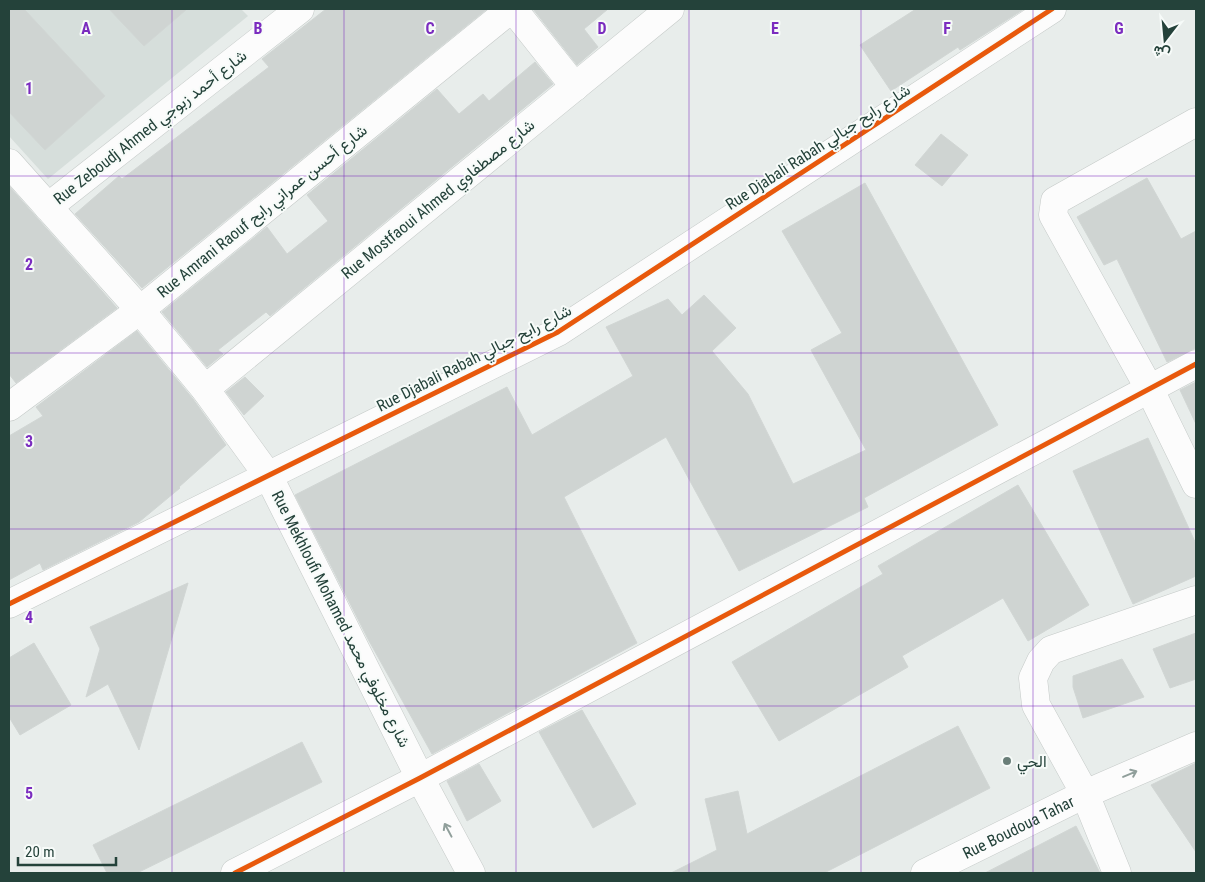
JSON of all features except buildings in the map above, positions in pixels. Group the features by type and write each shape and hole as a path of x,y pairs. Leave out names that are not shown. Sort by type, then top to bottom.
{"street":[{"name":"Rue Zeboudj Ahmed شارع أحمد زبوجي","path":"48,207 300,9"},
{"path":"512,9 575,87"},
{"name":"Rue Amrani Raouf شارع أحسن عمراني رابح","path":"9,406 140,310 512,9"},
{"name":"Rue Mostfaoui Ahmed شارع مصطفاوي","path":"205,390 670,9"},
{"name":"Rue Djabali Rabah شارع رابح جبالي","path":"9,604 269,477 558,332 1052,9"},
{"path":"1196,122 1055,201 1052,207 1053,215 1149,388 1196,484"},
{"name":"Rue Mekhloufi Mohamed شارع مخلوفي محمد","path":"9,163 140,310 205,390 269,477 420,778 471,873"},
{"path":"235,873 420,778 1196,364"},
{"path":"1117,873 1085,794 1036,705 1033,678 1041,661 1051,650 1196,600"},
{"name":"Rue Boudoua Tahar","path":"925,873 1085,794 1196,746"}],"shaded area":[{"path":"9,9 241,9 248,16 48,179 9,136"}],"cycle path":[{"path":"9,604 558,332 1052,9"},
{"path":"235,873 420,778 1196,364"}],"place":[{"name":"الحي","path":"1007,761"}]}
